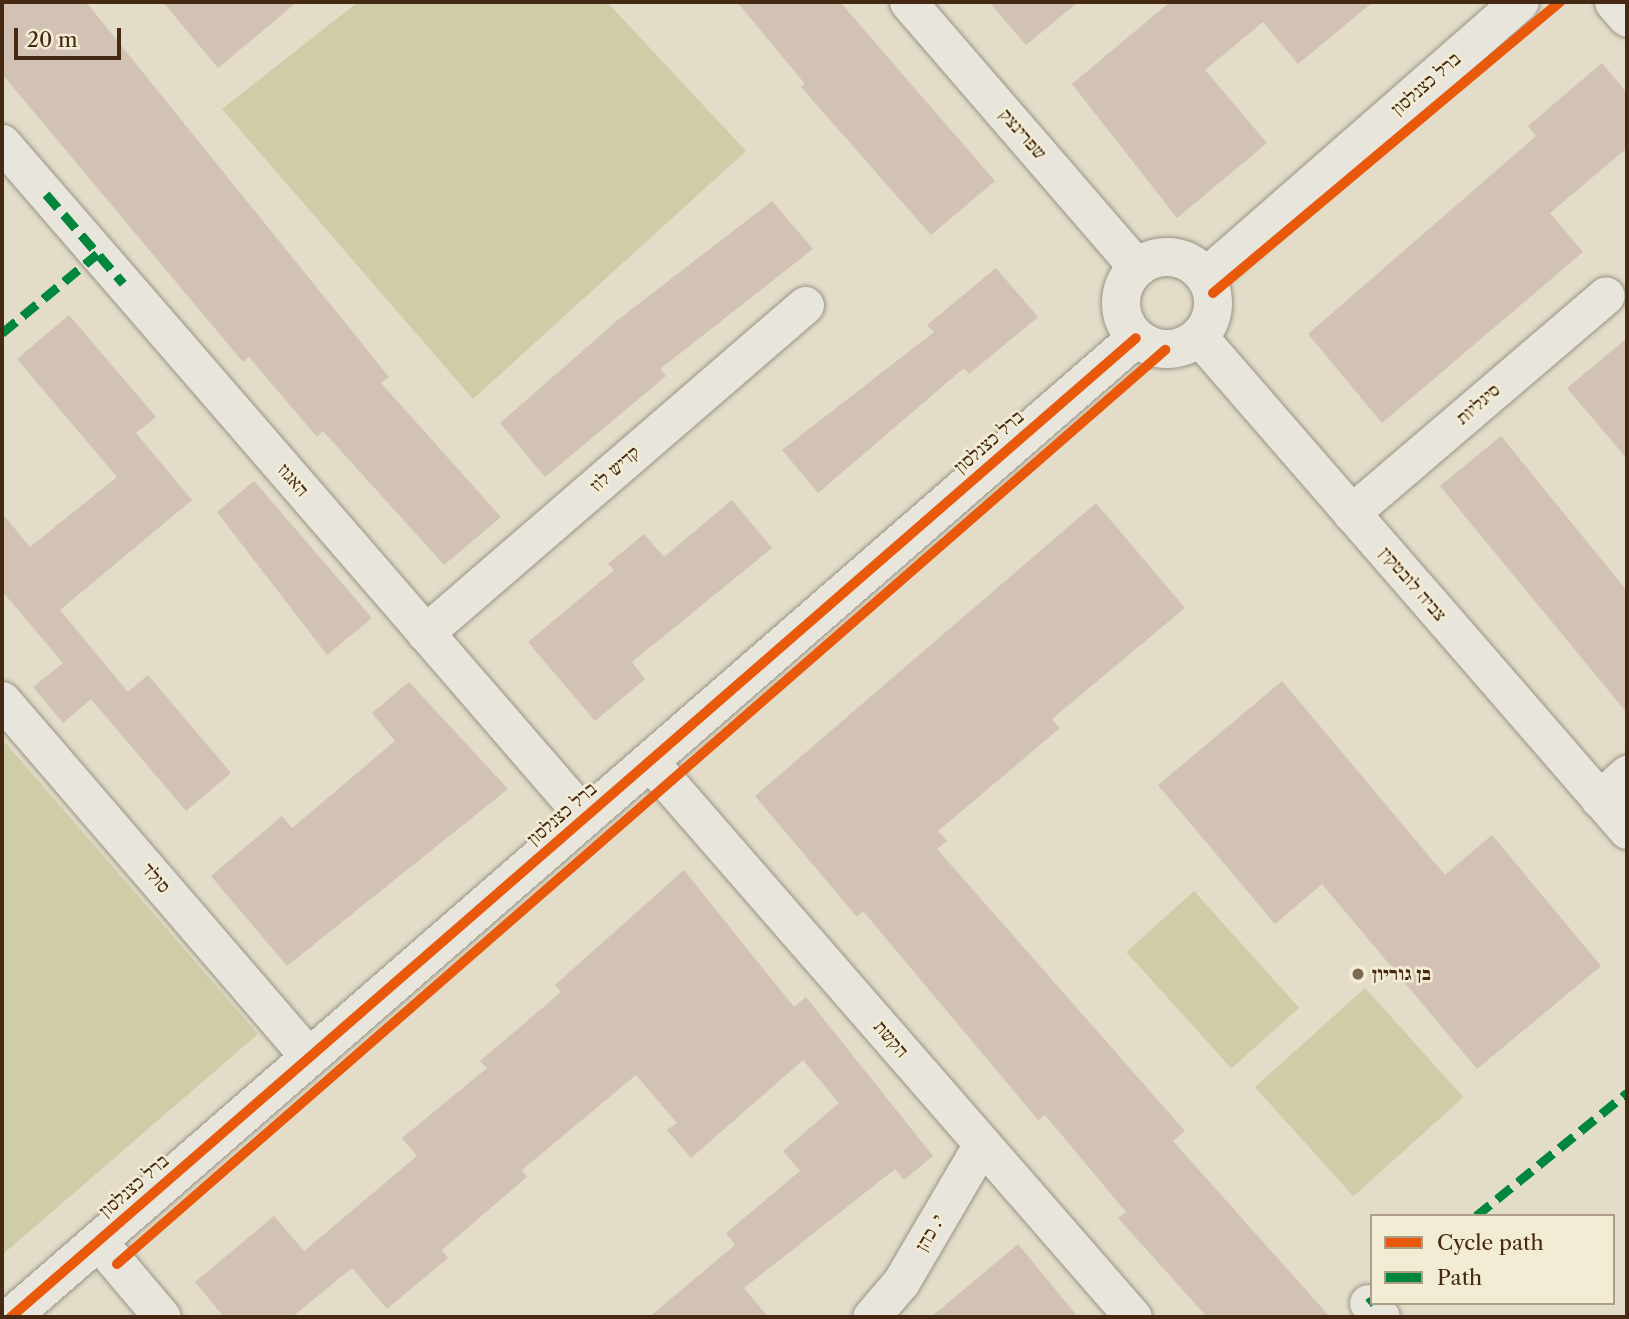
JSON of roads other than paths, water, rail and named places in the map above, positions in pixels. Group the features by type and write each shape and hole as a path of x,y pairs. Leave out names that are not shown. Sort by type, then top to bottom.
{"street":[{"name":"שפרינצק","path":"910,2 1137,267"},
{"name":"ברל כצנלסון","path":"1206,277 1520,2"},
{"path":"1613,2 1627,18"},
{"name":"האגוז","path":"2,143 585,817"},
{"path":"1163,257 1180,258 1206,277 1214,309 1199,337 1165,350 1136,338 1121,311 1121,294 1137,267 1163,257"},
{"name":"סיגליות","path":"1351,513 1606,295"},
{"name":"קדיש לוז","path":"425,633 805,306"},
{"name":"צביה לובטקין","path":"1199,337 1627,830"},
{"name":"ברל כצנלסון","path":"11,1317 1136,338"},
{"name":"סולד","path":"2,700 309,1057"},
{"name":"הקשת","path":"649,761 1133,1317"},
{"path":"1599,799 1627,774"},
{"name":"י. כהן","path":"871,1317 901,1282 982,1144"},
{"path":"98,1241 162,1317"}],"place":[{"name":"בן גוריון","path":"1358,974"}]}
